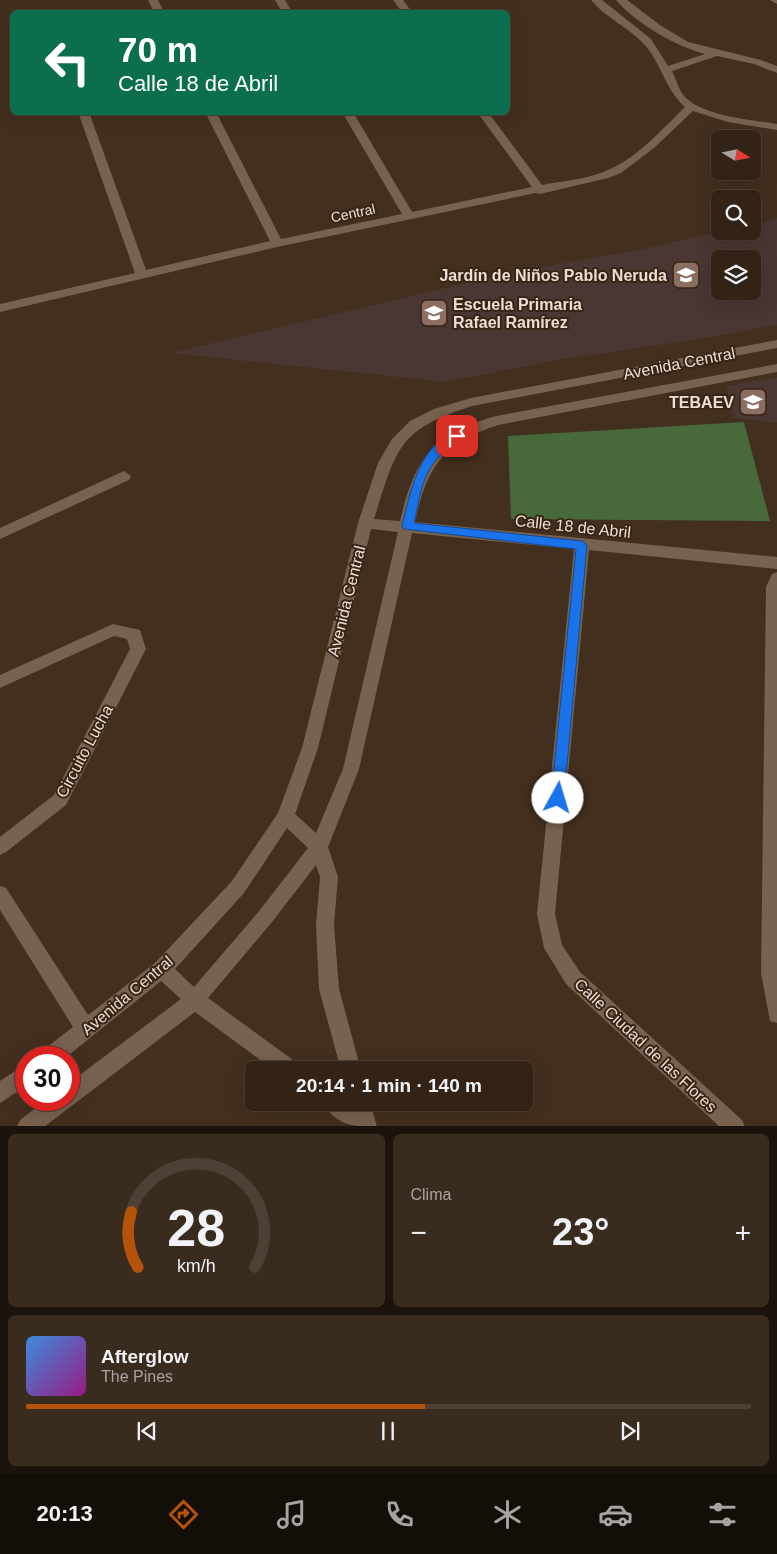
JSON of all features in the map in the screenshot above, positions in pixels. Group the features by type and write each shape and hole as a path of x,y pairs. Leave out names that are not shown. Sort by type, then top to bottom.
{"street":[{"path":"596,0 647,41 666,70 679,96 691,107 728,119 777,126"},
{"path":"621,0 672,38 698,48 747,59 777,70"},
{"path":"666,70 718,53"},
{"name":"Central","path":"0,308 277,244 540,191 619,170 632,162 691,107"},
{"path":"84,115 142,275"},
{"path":"212,115 277,244"},
{"path":"349,115 409,216"},
{"path":"484,115 540,191"},
{"name":"Avenida Central","path":"65,1046 162,970 238,888 285,816 310,748 365,523 385,463 397,442 415,424 439,412 471,402 777,344"},
{"name":"Avenida Central","path":"80,1087 195,1000 266,916 319,847 351,769 418,480 430,459 447,442 466,430 496,421 777,368"},
{"path":"0,534 124,476"},
{"name":"Calle 18 de Abril","path":"365,523 777,563"},
{"name":"Calle Ciudad de las Flores","path":"582,545 546,914 553,948 573,978 735,1126"},
{"path":"777,578 774,587 770,973 777,1014"},
{"name":"Circuito Lucha","path":"0,682 114,630 134,634 138,648 60,800 0,847"},
{"path":"285,816 319,847 329,878 325,925 329,989 349,1061"},
{"path":"0,894 86,1030"},
{"path":"162,970 195,1000 278,1061"},
{"path":"0,1093 15,1082"},
{"path":"28,1126 48,1111"},
{"path":"346,1111 367,1126"},
{"path":"363,1111 367,1126"}],"shaded area":[{"path":"777,219 777,325 552,361 446,382 171,353 509,273 634,251 711,234 711,240 761,240 761,223"},
{"name":"TEBAEV","path":"777,377 777,423 734,418 726,386"}],"green space":[{"path":"744,422 770,521 511,519 508,436"}],"place":[{"name":"Jardín de Niños Pablo Neruda","path":"686,275"},
{"name":"Escuela Primaria Rafael Ramírez","path":"434,313"},
{"name":"TEBAEV","path":"753,402"}],"route":[{"path":"457,436 447,442 430,459 418,480 408,526 582,545 558,798"}]}
